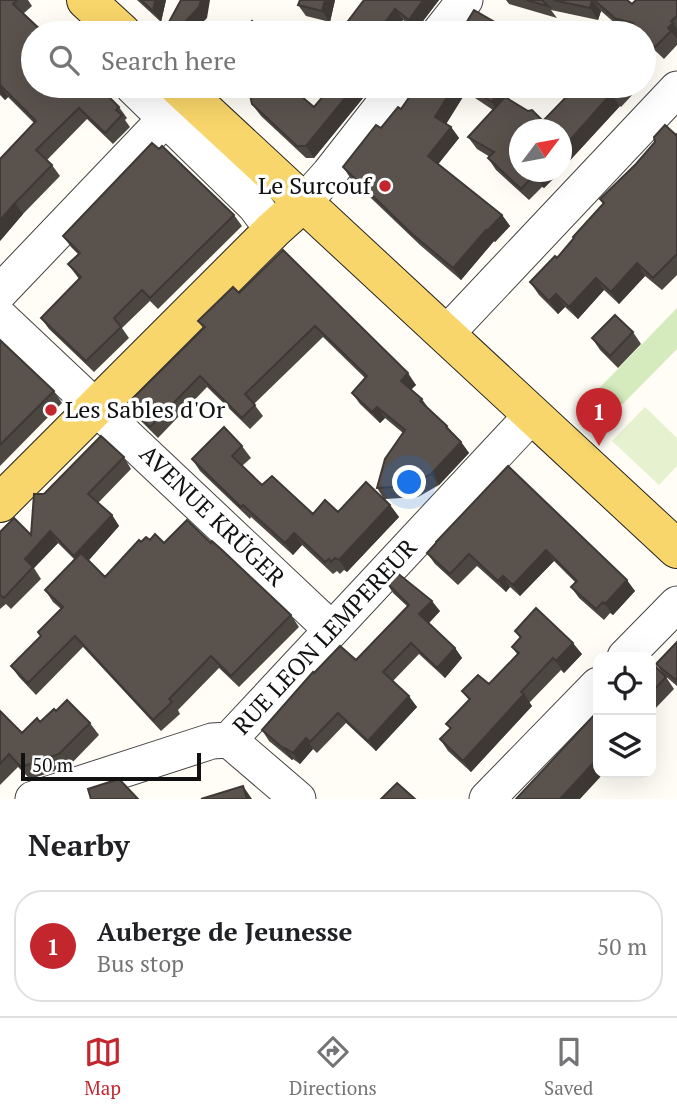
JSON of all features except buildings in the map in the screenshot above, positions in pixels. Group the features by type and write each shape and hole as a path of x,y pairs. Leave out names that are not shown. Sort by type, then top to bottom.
{"main road":[{"path":"86,0 109,21"},
{"path":"177,100 304,202 677,549"},
{"path":"0,503 304,202"}],"street":[{"path":"448,21 465,0"},
{"path":"446,334 677,89"},
{"path":"304,202 388,98"},
{"path":"0,292 177,100 273,230"},
{"name":"AVENUE KRÜGER","path":"0,317 331,629"},
{"name":"RUE LEON LEMPEREUR","path":"33,799 212,741 229,740 532,415"},
{"path":"630,652 677,604"},
{"path":"486,799 593,690"},
{"path":"229,740 298,799"}],"green space":[{"path":"677,308 677,349 598,429 578,410"},
{"path":"645,407 677,438 677,466 659,485 612,441"}],"place":[{"name":"Le Surcouf","path":"385,186"},
{"name":"Les Sables d'Or","path":"51,410"},
{"name":"Auberge de Jeunesse","path":"599,446"}]}
